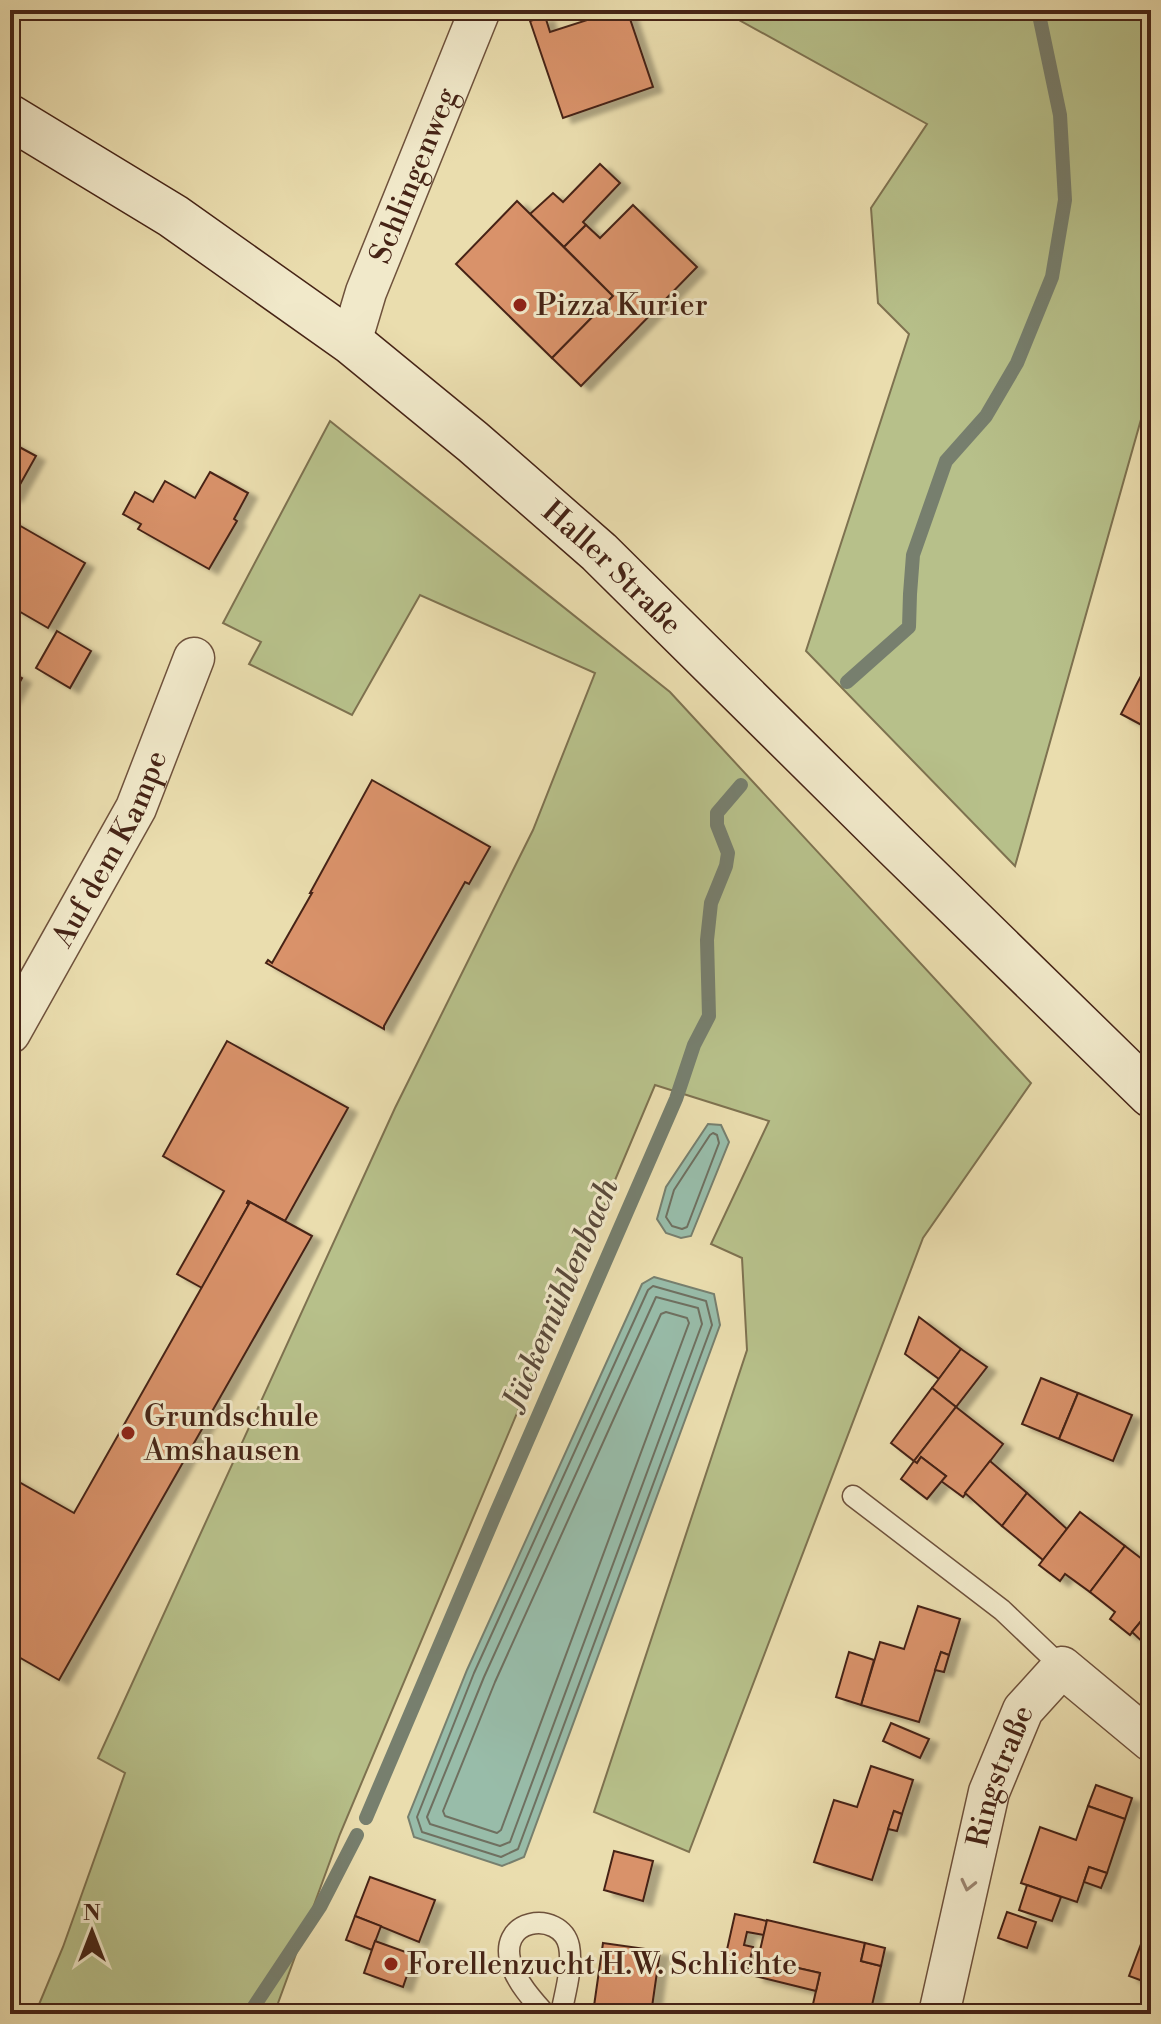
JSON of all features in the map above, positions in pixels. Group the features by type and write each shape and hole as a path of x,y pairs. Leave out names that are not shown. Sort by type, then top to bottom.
{"main road":[{"name":"Haller Straße","path":"10,117 173,216 351,342 473,442 599,552 1151,1095"}],"street":[{"name":"Schlingenweg","path":"351,342 366,292 480,10"},
{"name":"Auf dem Kampe","path":"10,1033 136,808 194,658"},
{"path":"1062,1667 1151,1741"},
{"name":"Ringstraße","path":"939,2014 989,1792 1023,1710 1062,1667"}],"lane":[{"path":"853,1496 1002,1610 1062,1667"},
{"path":"545,2014 520,1984 511,1966 509,1950 510,1938 522,1926 539,1923 558,1928 568,1942 570,1957 561,2014"}],"green space":[{"path":"721,10 1151,10 1151,384 1015,866 806,651 909,334 878,303 871,208 927,124"},
{"path":"330,421 670,692 1031,1083 923,1238 689,1852 594,1812 747,1350 742,1258 711,1244 769,1121 655,1085 340,1834 274,2014 35,2014 63,1947 125,1773 98,1758 395,1108 533,830 595,673 420,595 352,715 249,664 261,642 223,623"}],"water":[{"path":"708,1124 721,1125 729,1142 691,1236 681,1238 666,1233 657,1219 666,1187"},
{"path":"654,1277 714,1294 720,1325 524,1857 502,1866 414,1837 408,1817 467,1670 642,1284"}],"building":[{"path":"601,10 627,10 653,87 563,118 530,21 545,16 550,32 603,15"},
{"path":"600,164 620,183 564,247 530,214 553,193 563,202"},
{"path":"517,201 613,296 552,358 456,264"},
{"path":"633,205 697,267 581,386 552,358 613,296 564,247 586,225 600,238"},
{"path":"10,442 36,456 13,497 10,495"},
{"path":"210,472 248,493 234,519 237,521 209,569 138,529 141,524 123,514 135,492 153,502 165,481 195,498"},
{"path":"10,520 85,563 48,628 10,606"},
{"path":"57,631 91,651 70,688 36,668"},
{"path":"1151,657 1151,730 1121,714"},
{"path":"10,671 22,678 10,700"},
{"path":"372,780 490,847 469,884 465,882 384,1029 266,963 268,960 272,963"},
{"path":"227,1041 348,1108 285,1221 248,1201 202,1288 177,1274 224,1191 163,1156"},
{"path":"248,1201 312,1236 59,1680 10,1652 10,1559 13,1553 10,1551 10,1477 74,1513"},
{"path":"919,1317 961,1349 939,1379 905,1354"},
{"path":"961,1349 987,1367 956,1407 932,1388"},
{"path":"1041,1378 1078,1393 1059,1439 1022,1424"},
{"path":"932,1388 956,1407 914,1461 891,1443"},
{"path":"1078,1393 1132,1415 1113,1461 1059,1439"},
{"path":"956,1407 1003,1444 963,1497 941,1481 946,1476 921,1457 917,1463 914,1461"},
{"path":"921,1457 946,1476 927,1499 901,1479 914,1461 917,1463"},
{"path":"990,1461 1027,1493 1002,1526 965,1493"},
{"path":"1027,1493 1067,1529 1043,1560 1002,1526"},
{"path":"1080,1512 1125,1546 1090,1592 1065,1574 1060,1581 1039,1565"},
{"path":"1125,1546 1151,1566 1151,1609 1130,1635 1110,1619 1115,1612 1090,1592"},
{"path":"918,1606 960,1619 949,1655 941,1652 919,1722 861,1705 880,1642 904,1649"},
{"path":"1151,1609 1151,1650 1132,1632"},
{"path":"849,1652 874,1660 861,1705 836,1697"},
{"path":"941,1652 949,1655 944,1672 935,1670"},
{"path":"891,1723 929,1739 920,1758 883,1741"},
{"path":"871,1766 913,1780 902,1814 894,1811 872,1880 814,1862 834,1800 857,1807"},
{"path":"1096,1785 1132,1798 1125,1819 1088,1806"},
{"path":"1088,1806 1125,1819 1107,1873 1089,1867 1077,1902 1021,1883 1040,1827 1076,1840"},
{"path":"894,1811 902,1814 897,1831 888,1829"},
{"path":"614,1851 653,1861 643,1901 604,1890"},
{"path":"1089,1867 1107,1873 1101,1888 1084,1882"},
{"path":"370,1877 435,1900 419,1942 355,1916"},
{"path":"1027,1885 1061,1897 1052,1921 1019,1910"},
{"path":"1007,1912 1036,1922 1027,1948 998,1938"},
{"path":"735,1914 767,1921 764,1935 747,1932 744,1945 753,1947 748,1968 724,1963"},
{"path":"355,1916 381,1926 372,1950 346,1940"},
{"path":"767,1920 865,1943 861,1961 881,1966 870,2014 811,2013 820,1973 758,1959"},
{"path":"1151,1924 1151,1984 1129,1976"},
{"path":"375,1941 414,1955 403,1987 364,1973"},
{"path":"603,1943 660,1951 651,2014 612,2014 613,2009 594,2006"},
{"path":"865,1943 885,1948 881,1966 861,1961"},
{"path":"758,1959 820,1973 816,1991 755,1976"}],"waterway":[{"name":"Jückemühlenbach","path":"847,682 909,627 913,555 946,461 986,416 1017,363 1052,277 1065,200 1060,115 1038,10"},
{"name":"Jückemühlenbach","path":"366,1818 709,1016 707,940 711,903 728,853 717,825 717,813 741,785"},
{"name":"Jückemühlenbach","path":"249,2014 320,1907 357,1835"}],"place":[{"name":"Pizza Kurier","path":"520,305"},
{"name":"Grundschule Amshausen","path":"128,1433"},
{"name":"Forellenzucht H.W. Schlichte","path":"391,1964"}]}
